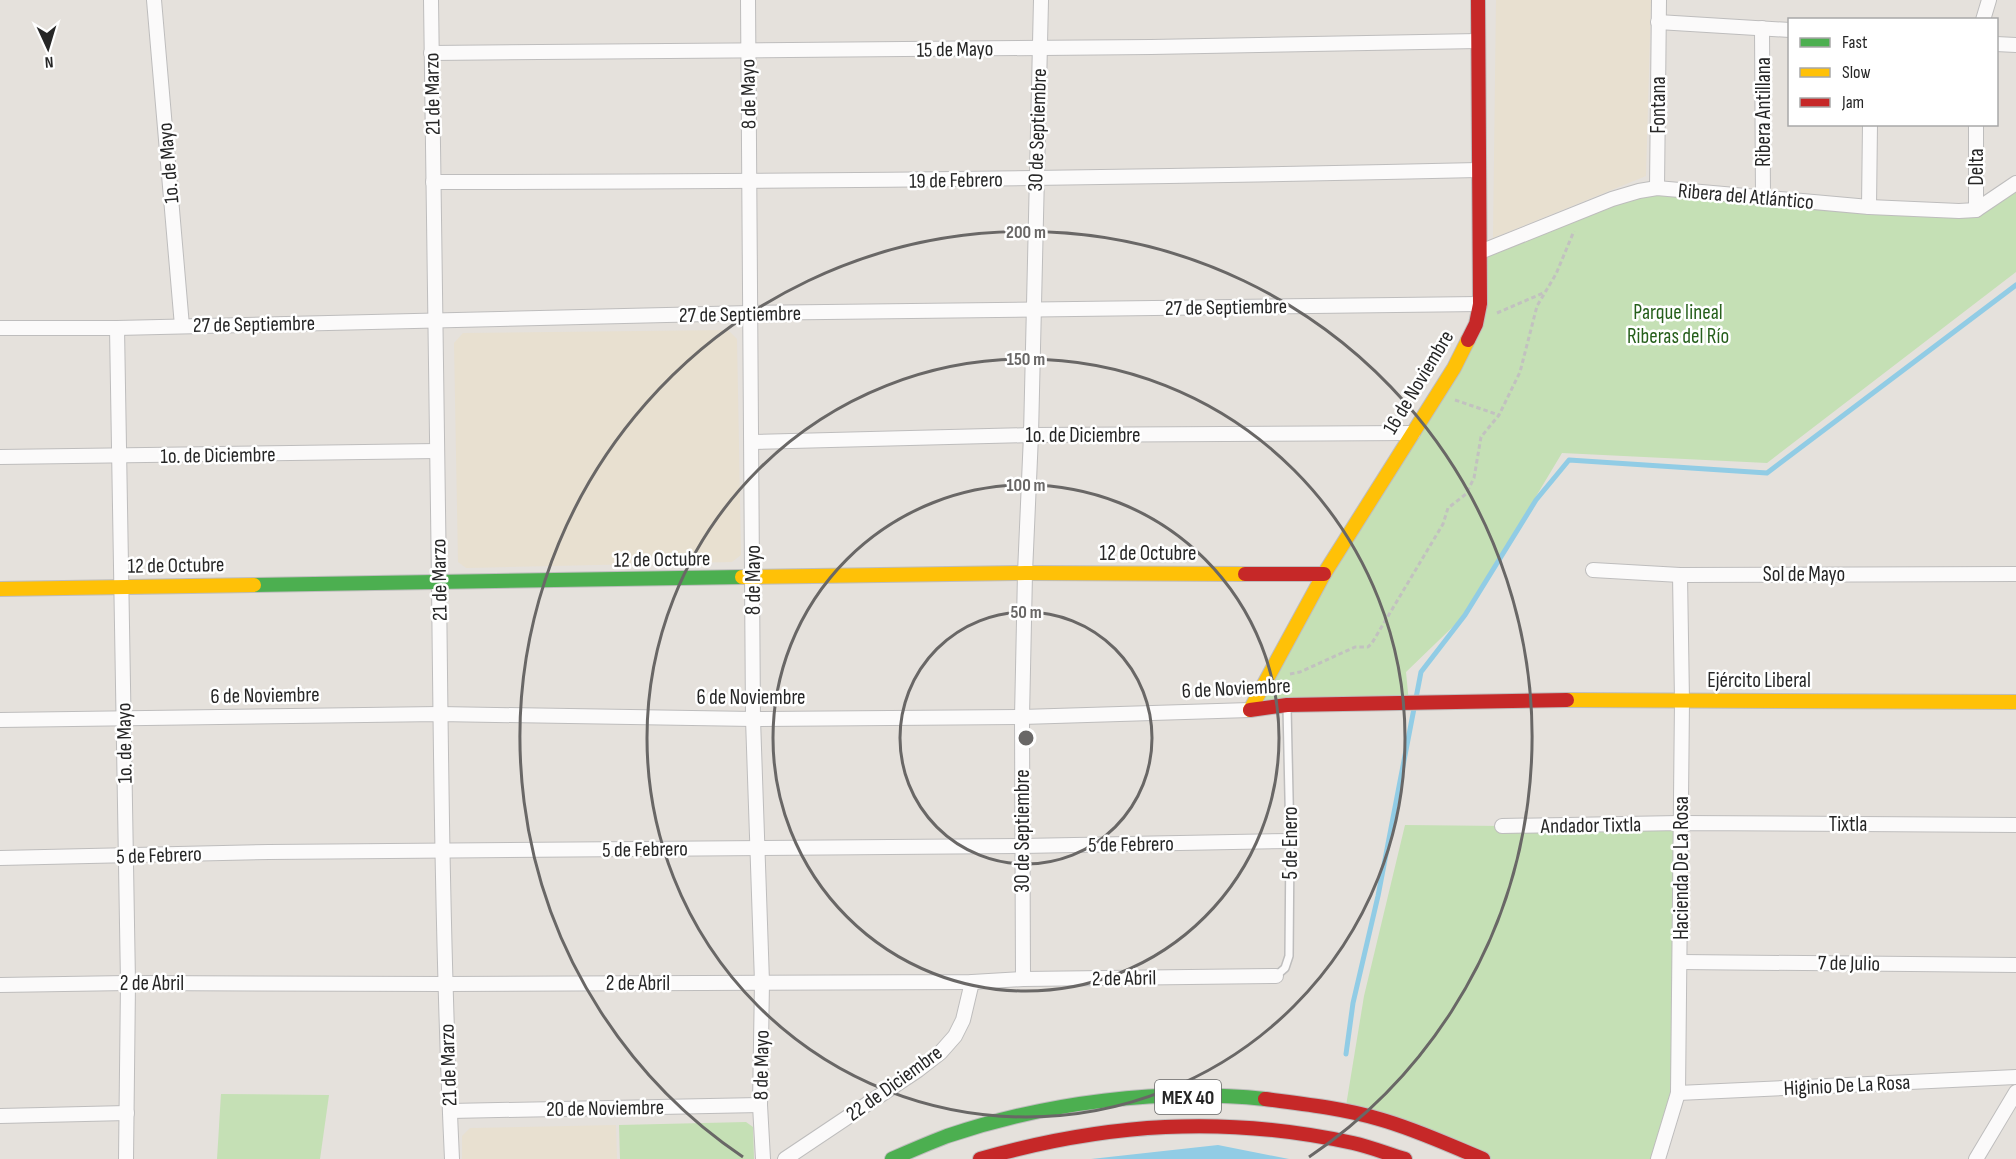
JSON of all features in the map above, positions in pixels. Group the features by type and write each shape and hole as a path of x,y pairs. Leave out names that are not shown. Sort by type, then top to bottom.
{"main road":[{"name":"16 de Noviembre","path":"1250,710 1324,574 1454,368 1476,324 1480,304 1478,0"},
{"name":"12 de Octubre","path":"0,589 1024,573 1324,574"},
{"name":"Ejército Liberal","path":"1502,700 2016,702"},
{"name":"6 de Noviembre","path":"1250,710 1287,705 1502,700"},
{"name":"MEX 40","path":"892,1159 970,1128 1048,1109 1137,1098 1223,1095 1296,1102 1364,1115 1431,1137 1483,1159"},
{"name":"MEX 40","path":"980,1159 1010,1149 1100,1131 1228,1126 1289,1131 1355,1143 1406,1159"}],"street":[{"name":"1o. de Mayo","path":"154,0 182,326"},
{"name":"21 de Marzo","path":"431,0 439,714 445,984 452,1159"},
{"name":"8 de Mayo","path":"748,0 753,442 753,718 759,848 762,982 760,1105 763,1159"},
{"name":"30 de Septiembre","path":"1023,979 1024,573 1031,435 1032,310 1041,0"},
{"path":"1659,0 1658,22 1788,30"},
{"path":"1984,18 1989,0"},
{"name":"Fontana","path":"1657,188 1658,22"},
{"name":"Ribera Antillana","path":"1762,27 1763,197"},
{"name":"15 de Mayo","path":"431,53 748,52 1478,41"},
{"path":"1998,44 2016,45"},
{"path":"1869,207 1870,126"},
{"name":"Delta","path":"1976,126 1976,210"},
{"name":"19 de Febrero","path":"434,182 1036,179 1478,170"},
{"path":"1976,210 2016,183"},
{"name":"Ribera del Atlántico","path":"1480,252 1621,196 1657,188 1869,207 1976,210"},
{"name":"27 de Septiembre","path":"0,328 117,328 751,313 1480,304"},
{"name":"1o. de Mayo","path":"117,328 121,456 128,983 126,1159"},
{"name":"1o. de Diciembre","path":"753,442 1031,435 1413,433"},
{"name":"1o. de Diciembre","path":"0,457 437,451"},
{"name":"Sol de Mayo","path":"1593,570 1680,574 2016,574"},
{"name":"Hacienda De La Rosa","path":"1658,1159 1678,1093 1681,962 1680,574"},
{"name":"6 de Noviembre","path":"0,720 439,714 753,718 1022,717 1250,710"},
{"name":"Tixtla","path":"1680,823 2016,825"},
{"name":"Andador Tixtla","path":"1502,826 1680,823"},
{"name":"5 de Febrero","path":"0,858 269,852 1022,846 1290,841"},
{"name":"7 de Julio","path":"1681,962 2016,965"},
{"name":"2 de Abril","path":"0,985 972,982 1023,979 1276,976"},
{"name":"22 de Diciembre","path":"785,1159 940,1053 955,1036 963,1020 972,982"},
{"name":"Higinio De La Rosa","path":"1678,1093 2016,1077"},
{"path":"1976,1159 2016,1092"},
{"name":"20 de Noviembre","path":"450,1111 760,1105"},
{"path":"0,1116 127,1113"}],"lane":[{"name":"5 de Enero","path":"1276,976 1285,968 1289,956 1290,841 1287,705"}],"path":[{"path":"1268,678 1300,672 1355,647 1368,647 1372,643 1443,524 1448,508 1466,494 1474,478 1481,437 1499,415 1520,372 1537,306 1556,274 1581,212"},
{"path":"1476,324 1545,292"},
{"path":"1438,394 1499,415"}],"shaded area":[{"path":"1496,0 1651,0 1646,176 1493,238"},
{"path":"728,330 737,339 741,555 732,562 466,568 458,562 454,343 463,333"},
{"path":"616,1125 617,1159 462,1159 462,1136 470,1128"}],"green space":[{"name":"Parque lineal Riberas del Río","path":"2016,183 2016,272 1767,463 1562,453 1465,615 1406,672 1409,703 1250,710 1469,340 1480,252 1639,191 1959,211"},
{"path":"1680,823 1679,1093 1658,1159 1473,1159 1345,1112 1364,996 1405,825"},
{"path":"221,1094 329,1095 320,1159 217,1159"},
{"path":"746,1122 753,1127 754,1159 620,1159 619,1125"}],"water":[{"path":"1218,1145 1289,1159 1091,1159"}],"waterway":[{"path":"1346,1054 1353,1003 1378,896 1421,672 1465,615 1536,500 1569,460 1767,473 2016,285"}],"traffic: fast":[{"path":"254,585 742,577"},
{"path":"892,1159 947,1136 985,1124 1064,1106 1185,1095 1265,1099"}],"traffic: slow":[{"path":"1250,710 1324,574 1454,368 1468,340"},
{"path":"742,577 1025,573 1245,574"},
{"path":"0,589 254,585"},
{"path":"1567,700 2016,702"}],"traffic: jam":[{"path":"1468,340 1476,324 1480,304 1478,0"},
{"path":"1245,574 1324,574"},
{"path":"1250,710 1287,705 1567,700"},
{"path":"1265,1099 1365,1115 1419,1132 1483,1159"},
{"path":"980,1159 1073,1137 1165,1127 1212,1126 1305,1134 1360,1145 1405,1159"}]}
